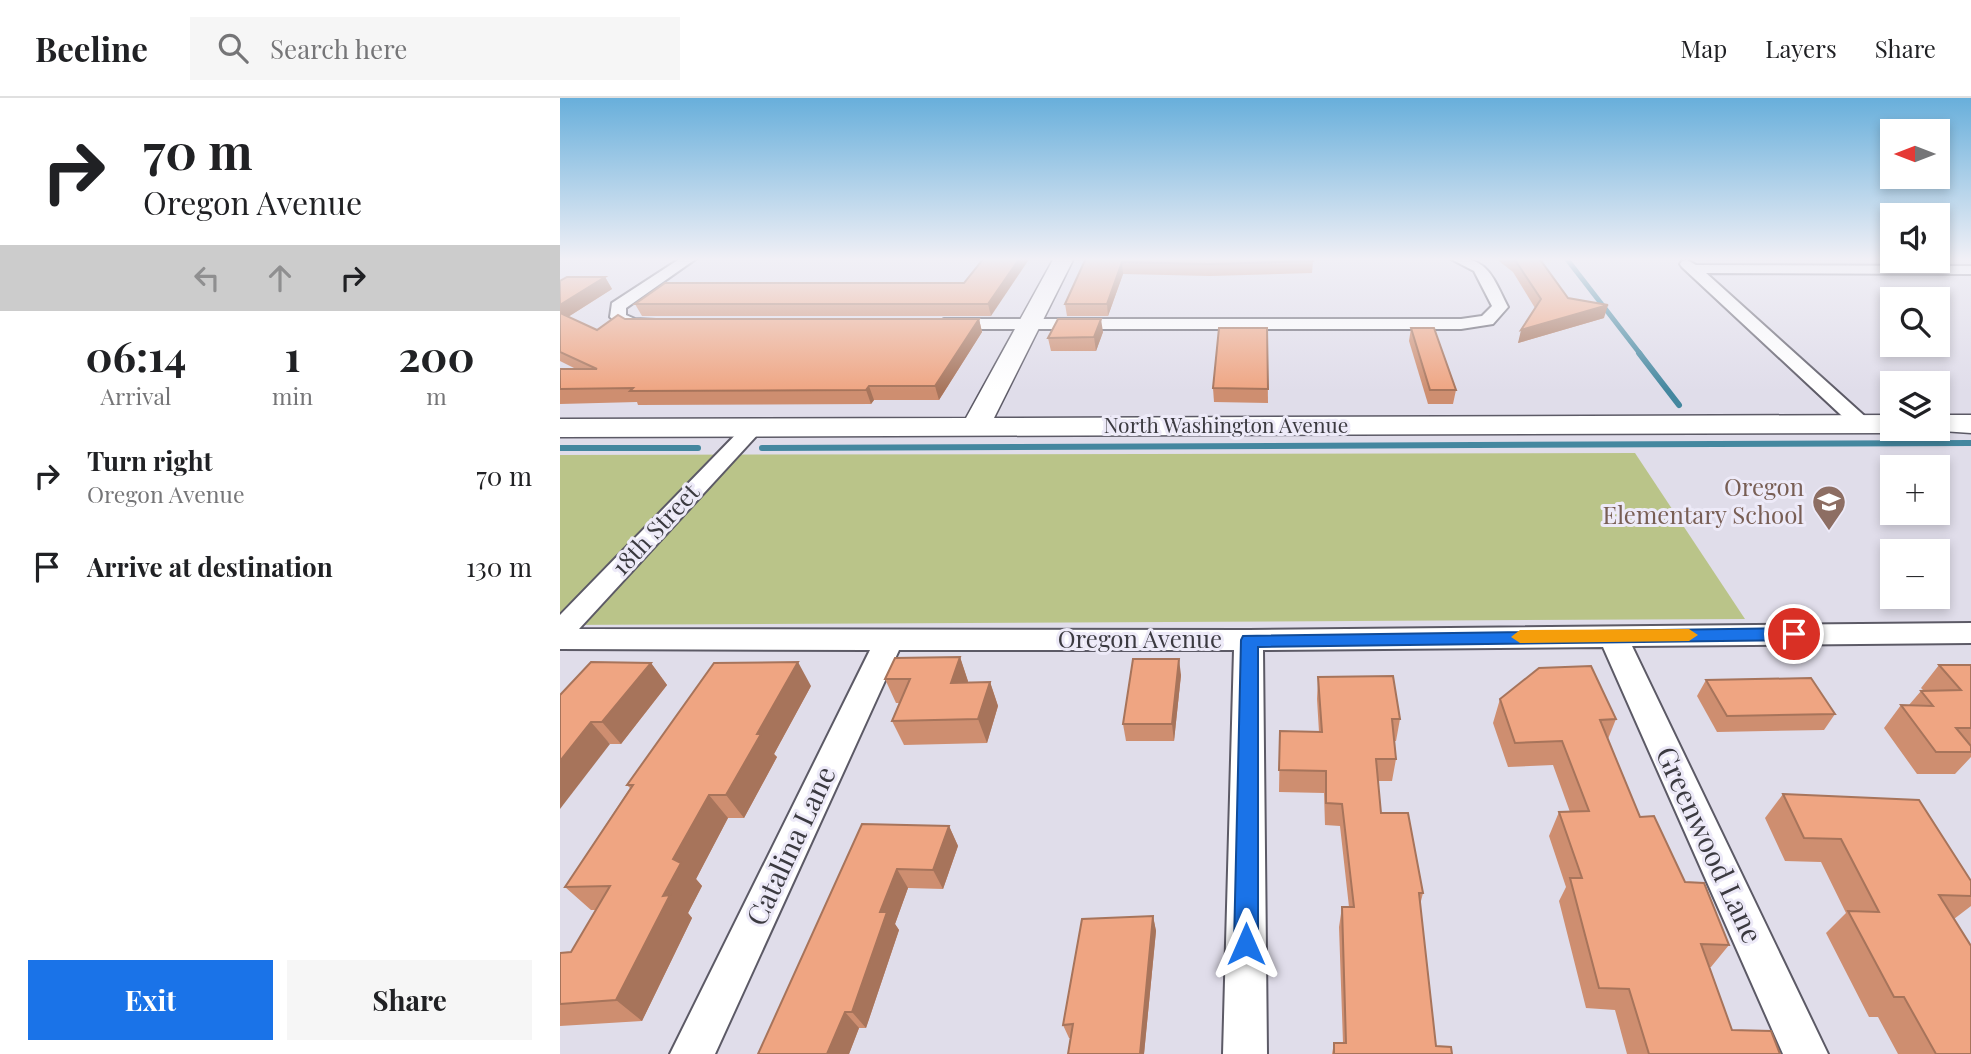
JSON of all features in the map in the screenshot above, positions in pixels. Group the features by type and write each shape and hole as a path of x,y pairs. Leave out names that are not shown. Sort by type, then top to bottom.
{"main road":[{"path":"976,426 1040,303"},
{"name":"North Washington Avenue","path":"560,428 1880,424"},
{"path":"1950,424 1971,424"}],"street":[{"path":"623,303 618,306 618,317 632,324 674,324"},
{"path":"933,324 1461,324 1487,320 1500,307 1498,303"},
{"path":"1730,303 1862,425"},
{"name":"18th Street","path":"560,632 753,428"},
{"name":"Oregon Avenue","path":"560,639 1249,640 1970,634"},
{"name":"Greenwood Lane","path":"1612,635 1806,1054"},
{"name":"Catalina Lane","path":"692,1054 890,638"},
{"path":"1245,1054 1249,640"}],"green space":[{"path":"1635,453 1745,619 560,625 560,455"}],"building":[{"path":"637,303 989,303 988,304 635,304"},
{"path":"1066,303 1107,303 1107,304"},
{"path":"1539,303 1608,305 1521,330"},
{"path":"560,313 597,330 618,315 625,319 979,319 935,386 869,386 866,390 630,391 633,388 560,389 560,369 597,369 560,352"},
{"path":"1058,319 1101,319 1094,337 1048,338"},
{"path":"1219,328 1267,328 1268,389 1213,388"},
{"path":"1411,328 1434,328 1456,390 1430,390"},
{"path":"960,657 951,683 990,682 978,719 892,721 910,679 885,679 895,658"},
{"path":"1133,659 1179,659 1172,724 1123,724"},
{"path":"591,662 651,663 602,722 591,722 560,761 560,695"},
{"path":"798,662 726,795 709,795 673,859 681,863 663,896 670,895 616,1000 560,1004 560,953 571,952 610,886 565,887 633,785 627,785 714,663"},
{"path":"1939,665 1971,665 1971,728 1956,728 1971,746 1971,752 1936,752 1901,705 1933,706 1921,691 1961,690"},
{"path":"1591,666 1616,719 1600,720 1640,817 1654,816 1685,882 1704,883 1729,945 1701,944 1732,1030 1771,1031 1780,1054 1649,1054 1629,989 1599,988 1570,878 1582,878 1559,812 1589,811 1562,741 1515,743 1500,699 1539,668"},
{"path":"1393,676 1400,719 1392,719 1396,759 1376,759 1381,813 1408,813 1423,893 1419,893 1436,1046 1451,1047 1452,1054 1334,1054 1334,1043 1346,1043 1342,907 1354,907 1342,804 1326,803 1326,771 1279,770 1280,731 1322,732 1318,677"},
{"path":"1811,678 1835,714 1727,716 1706,680"},
{"path":"1783,794 1919,800 1971,881 1971,896 1939,895 1971,946 1971,1054 1936,1054 1904,997 1894,997 1848,911 1879,912 1841,839 1804,838"},
{"path":"862,824 949,826 933,870 897,869 880,912 887,912 852,1012 845,1012 827,1054 758,1054"},
{"path":"1153,916 1140,1054 1068,1054 1073,1024 1063,1025 1082,919"}],"waterway":[{"path":"1600,303 1641,355"},
{"path":"1639,353 1679,405"},
{"path":"762,448 1971,443"},
{"path":"560,448 698,448"}],"slow traffic":[{"path":"1520,637 1689,635"}],"place":[{"name":"Oregon Elementary School","path":"1829,532"}],"route":[{"path":"1246,944 1249,640 1794,634"}]}
